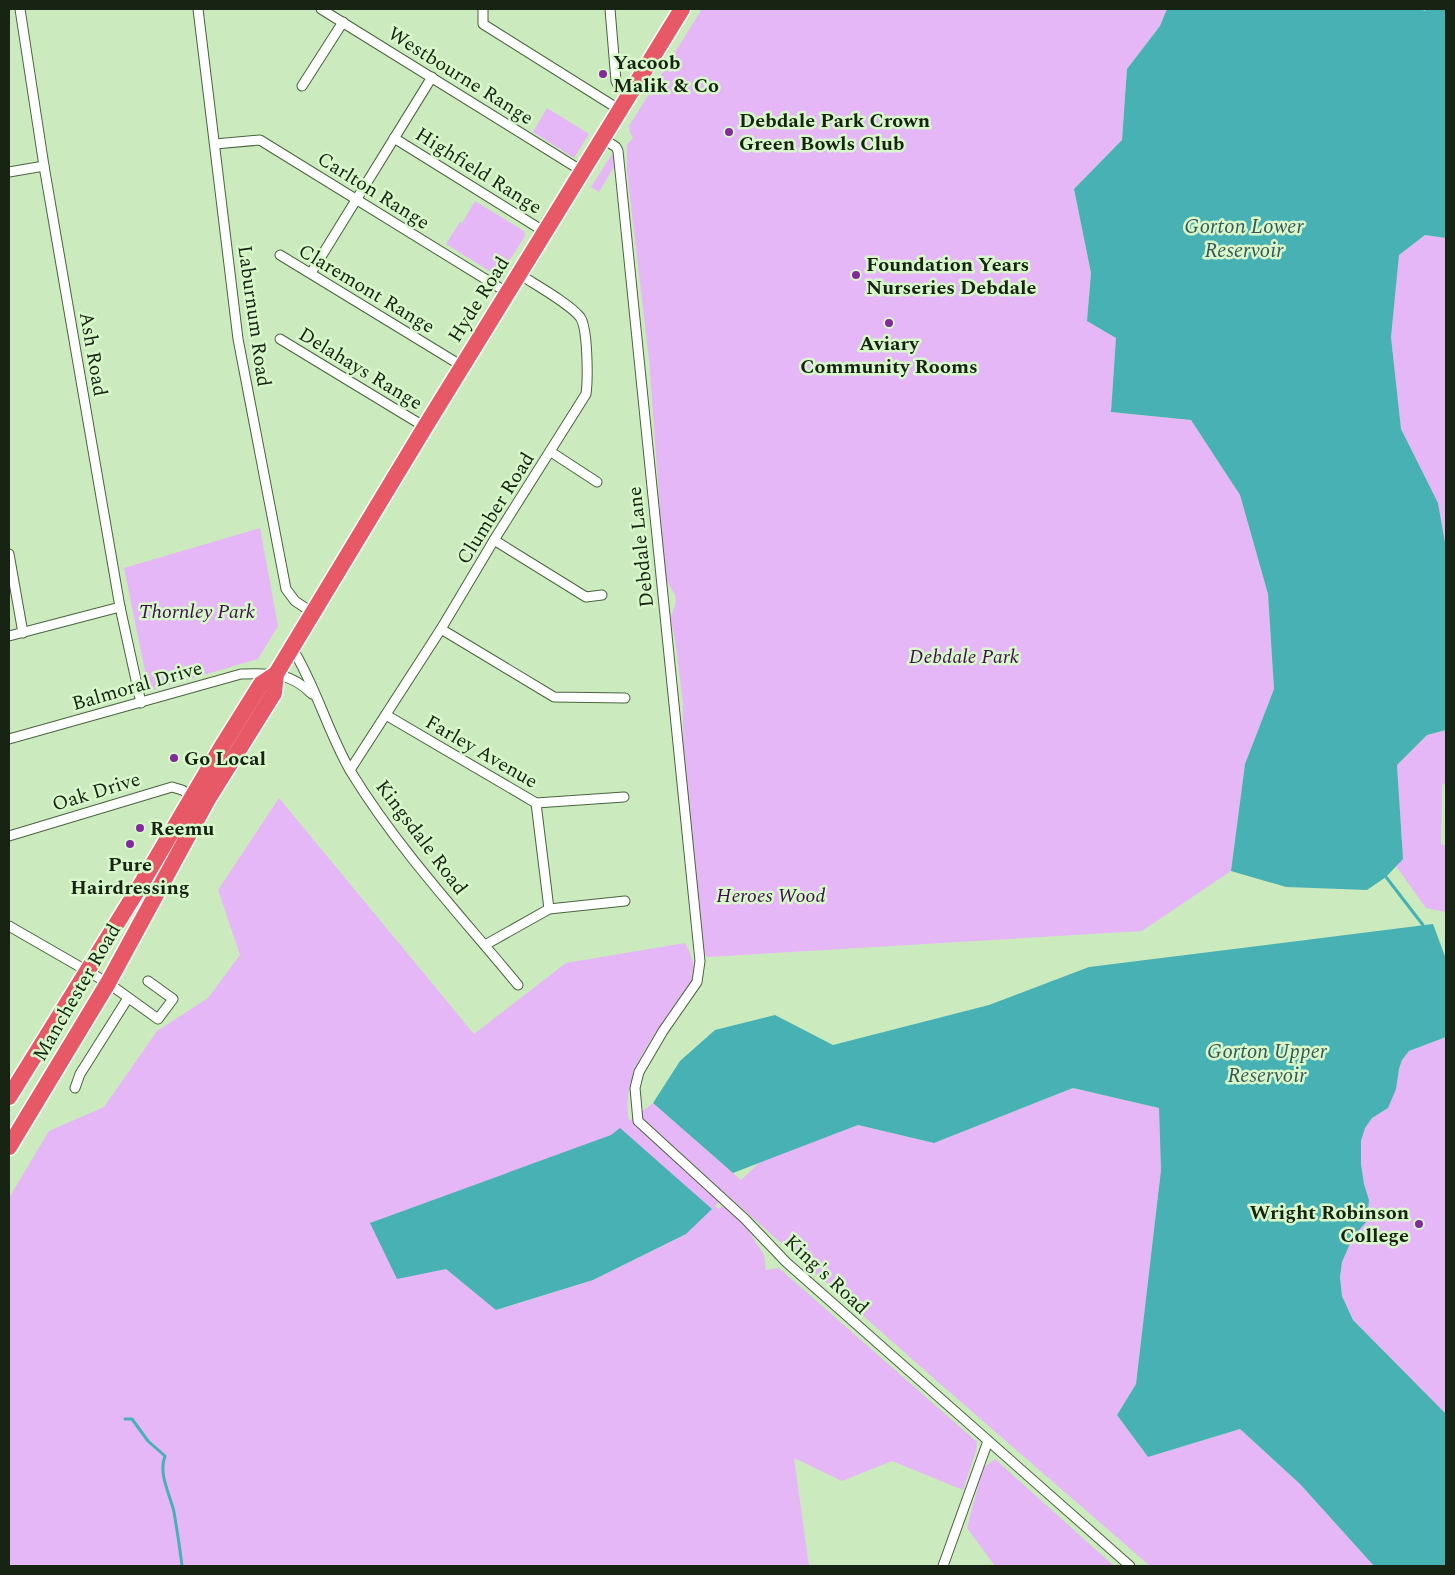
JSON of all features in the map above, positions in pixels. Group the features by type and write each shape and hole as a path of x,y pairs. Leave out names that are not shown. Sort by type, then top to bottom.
{"highway":[{"name":"Hyde Road","path":"313,613 424,427 682,9"},
{"name":"Manchester Road","path":"9,1097 261,684 276,674 313,613"},
{"name":"Manchester Road","path":"9,1147 108,983 208,799 274,693 276,674"}],"street":[{"name":"Ash Road","path":"20,9 44,166 120,607 141,703"},
{"name":"Laburnum Road","path":"198,9 238,339 286,589 295,600 313,613"},
{"name":"Westbourne Range","path":"321,9 582,172"},
{"path":"483,9 483,24 620,110"},
{"path":"610,9 616,81 618,85 631,92"},
{"path":"302,86 343,22"},
{"path":"311,273 432,77"},
{"name":"Highfield Range","path":"394,138 545,232"},
{"name":"Debdale Lane","path":"602,138 616,147 618,151 700,961"},
{"name":"Carlton Range","path":"214,144 260,140 508,292"},
{"path":"9,172 44,166"},
{"name":"Claremont Range","path":"280,255 462,366"},
{"name":"Clumber Road","path":"350,770 442,629 494,540 586,394 588,382 585,333 581,318 574,310 519,274"},
{"name":"Delahays Range","path":"280,339 424,427"},
{"path":"551,452 597,482"},
{"path":"494,540 586,597 602,595"},
{"path":"9,554 23,633"},
{"path":"9,636 120,607"},
{"path":"442,629 554,697 625,698"},
{"name":"Kingsdale Road","path":"292,648 302,664 350,770 388,828 518,985"},
{"name":"Balmoral Drive","path":"9,739 241,674 276,674"},
{"name":"Kingsdale Road","path":"276,674 302,684 316,698"},
{"name":"Farley Avenue","path":"386,715 536,803 624,797"},
{"name":"Oak Drive","path":"9,836 172,787 192,796"},
{"path":"536,803 549,909"},
{"path":"485,945 549,909 625,901"},
{"path":"9,926 108,983 158,1019 173,998 148,981"},
{"name":"King's Road","path":"700,961 697,982 663,1031 639,1072 635,1088 638,1121 745,1219 786,1262 1130,1566"},
{"path":"75,1088 80,1074 128,998"},
{"path":"943,1566 988,1441"}],"green space":[{"name":"Debdale Park","path":"702,9 1167,9 1160,26 1127,69 1122,140 1074,189 1091,273 1087,321 1116,338 1111,412 1191,420 1240,495 1268,594 1274,689 1245,764 1231,871 1142,931 709,957 703,954 683,757 683,704 675,639 670,619 676,602 675,595 665,578 649,360 627,171 627,145 633,138 629,126"},
{"path":"547,108 589,134 574,158 533,132"},
{"path":"614,151 615,165 599,192 591,187"},
{"path":"475,201 524,231 525,236 499,277 446,244 460,222 462,223"},
{"path":"1425,235 1446,238 1446,548 1438,503 1401,429 1391,337 1399,255"},
{"name":"Thornley Park","path":"260,528 278,626 258,659 149,691 124,568"},
{"path":"1446,730 1446,783 1442,785 1441,844 1446,846 1446,912 1426,908 1396,866 1403,858 1397,765 1427,735"},
{"path":"279,798 474,1034 566,963 685,943 694,966 692,980 650,1041 635,1071 630,1087 629,1121 653,1103 741,1180 760,1162 858,1125 934,1143 1073,1088 1159,1108 1161,1170 1136,1384 1117,1415 1148,1457 1240,1429 1300,1484 1374,1566 1150,1566 727,1195 715,1206 719,1209 724,1204 735,1213 764,1255 766,1270 779,1268 977,1442 976,1451 963,1490 892,1461 842,1481 794,1458 809,1566 9,1566 9,1198 49,1131 104,1107 157,1031 208,998 240,955 218,890","holes":["620,1129 686,1234 593,1280 497,1310 446,1269"]},
{"name":"Wright Robinson College","path":"1446,1037 1446,1414 1353,1320 1342,1296 1340,1277 1342,1262 1353,1237 1367,1221 1369,1200 1361,1164 1361,1141 1365,1128 1372,1118 1388,1108 1402,1060 1409,1051"},
{"path":"995,1459 1114,1566 995,1566 967,1528 983,1468"}],"water":[{"name":"Gorton Lower Reservoir","path":"1167,9 1421,9 1425,11 1426,9 1446,9 1446,238 1425,235 1399,255 1391,337 1401,429 1438,503 1446,548 1446,730 1427,735 1397,765 1403,859 1386,877 1367,890 1286,887 1231,871 1245,764 1274,689 1268,594 1240,495 1191,420 1111,412 1116,338 1087,321 1091,273 1074,189 1122,140 1127,69 1160,26"},
{"name":"Gorton Upper Reservoir","path":"1433,924 1446,959 1446,1037 1409,1051 1402,1060 1396,1089 1388,1108 1372,1118 1365,1128 1361,1141 1361,1164 1369,1200 1367,1221 1353,1237 1342,1262 1340,1277 1342,1296 1353,1320 1446,1414 1446,1566 1374,1566 1300,1484 1240,1429 1148,1457 1117,1415 1136,1384 1161,1170 1159,1108 1073,1088 934,1143 858,1125 733,1173 653,1103 680,1061 715,1030 775,1015 833,1045 989,1005 1089,967"},
{"path":"620,1128 712,1209 686,1234 593,1280 496,1310 446,1269 397,1279 370,1223 611,1135"}],"waterway":[{"path":"1386,877 1423,925"},
{"path":"125,1419 132,1419 148,1441 165,1456 163,1463 165,1484 174,1512 182,1566"}],"place":[{"name":"Yacoob Malik & Co","path":"603,74"},
{"name":"Debdale Park Crown Green Bowls Club","path":"729,132"},
{"name":"Foundation Years Nurseries Debdale","path":"856,275"},
{"name":"Aviary Community Rooms","path":"889,323"},
{"name":"Go Local","path":"174,758"},
{"name":"Reemu","path":"140,828"},
{"name":"Pure Hairdressing","path":"130,844"},
{"name":"Wright Robinson College","path":"1419,1224"}],"park label":[{"name":"Heroes Wood","path":"771,895"}]}
